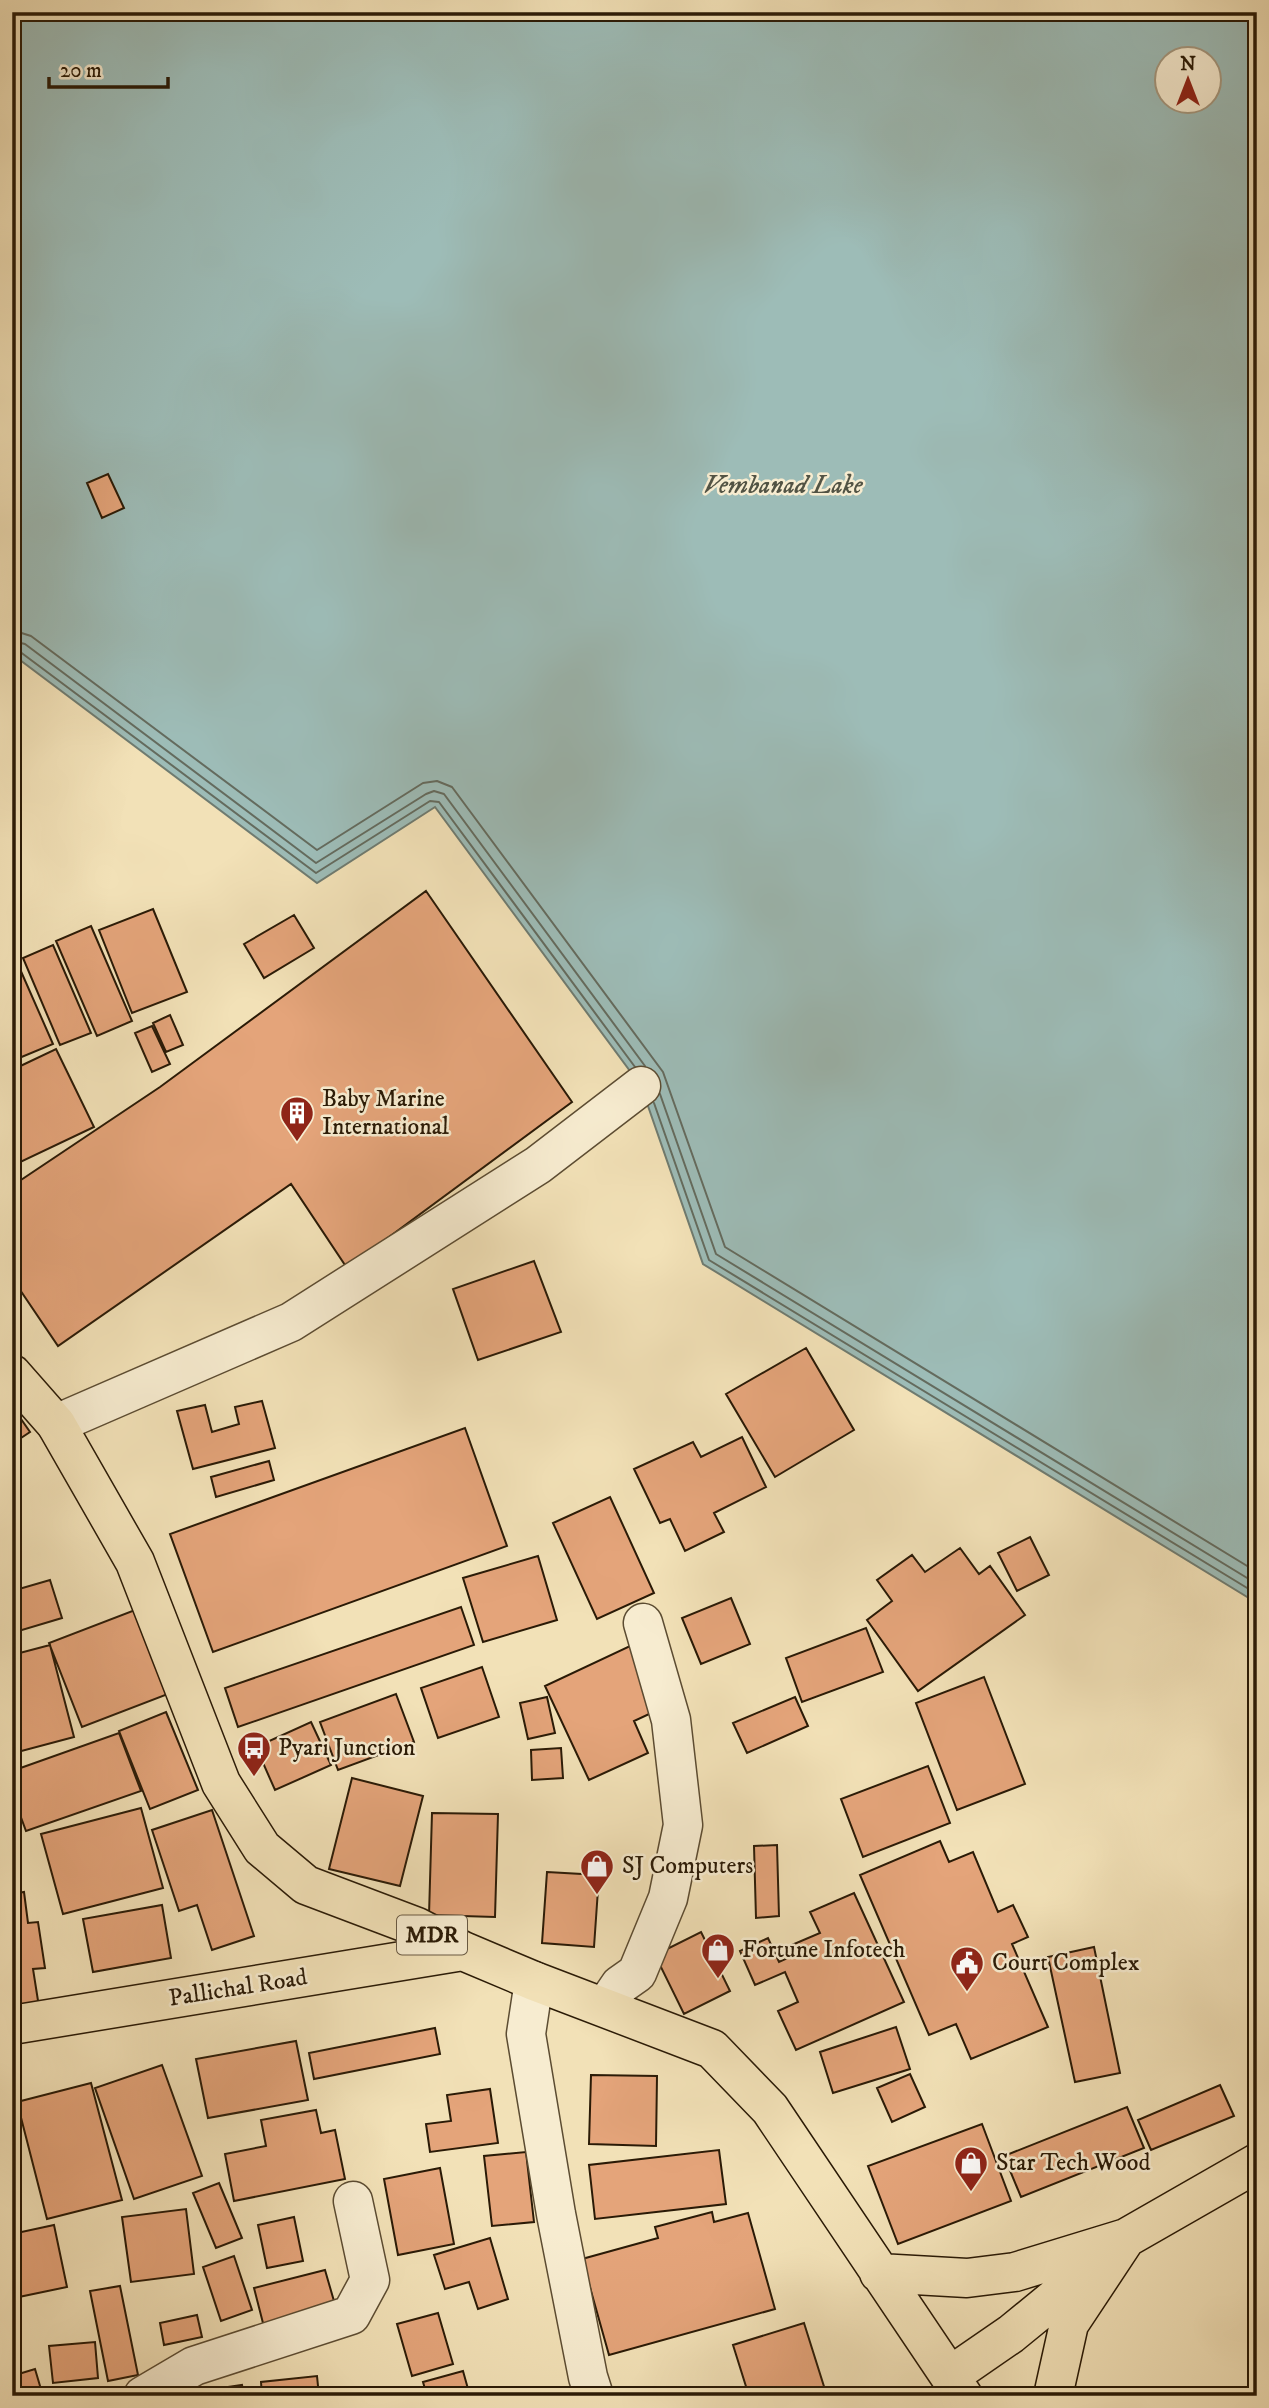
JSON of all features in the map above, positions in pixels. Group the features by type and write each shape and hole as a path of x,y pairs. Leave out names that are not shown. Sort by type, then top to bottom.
{"main road":[{"name":"MDR","path":"12,1374 56,1424 135,1562 221,1783 262,1848 306,1885 417,1927 463,1951 534,1981 712,2049 770,2109 957,2386"},
{"name":"Pallichal Road","path":"12,2025 463,1951"},
{"path":"957,2386 1012,2334 1126,2238 1257,2163"},
{"path":"879,2273 967,2278 1015,2272 1126,2238"},
{"path":"1053,2396 1069,2324 1126,2238"}],"street":[{"path":"56,1424 291,1322 538,1165 641,1086"},
{"path":"605,2007 620,1984 638,1973 668,1898 684,1825 671,1720 643,1623"},
{"path":"534,1981 526,2034 556,2214 594,2396"},
{"path":"143,2396 194,2366 351,2315 370,2280 353,2201"}],"water":[{"name":"Vembanad Lake","path":"12,12 1257,12 1257,1603 703,1264 641,1086 435,807 317,883 12,654"}],"building":[{"path":"108,474 124,508 102,518 87,483"},
{"name":"Baby Marine International","path":"426,891 572,1102 347,1268 291,1184 58,1346 12,1278 12,1186 160,1087"},
{"path":"153,909 187,992 132,1013 99,930"},
{"path":"294,915 314,948 264,978 244,944"},
{"path":"91,926 132,1021 97,1036 56,941"},
{"path":"53,945 91,1033 60,1045 23,958"},
{"path":"16,960 53,1044 12,1061 12,961"},
{"path":"170,1015 183,1045 166,1052 153,1023"},
{"path":"152,1026 170,1064 152,1072 135,1033"},
{"path":"56,1049 94,1127 12,1166 12,1070"},
{"path":"534,1261 561,1332 478,1360 453,1289"},
{"path":"806,1348 854,1430 775,1477 726,1394"},
{"path":"262,1401 275,1448 193,1469 177,1411 205,1405 212,1432 239,1424 235,1407"},
{"path":"12,1406 30,1432 12,1444"},
{"path":"465,1428 507,1546 213,1652 170,1534"},
{"path":"742,1437 766,1487 714,1513 724,1532 685,1551 670,1519 660,1523 634,1469 693,1442 701,1457"},
{"path":"269,1461 274,1480 216,1497 211,1477"},
{"path":"610,1497 654,1593 597,1619 553,1523"},
{"path":"1030,1537 1049,1575 1017,1591 998,1553"},
{"path":"960,1548 979,1574 990,1566 1025,1615 918,1691 867,1620 892,1601 877,1580 912,1555 925,1572"},
{"path":"538,1556 557,1620 483,1642 463,1578"},
{"path":"50,1580 62,1618 12,1633 12,1591"},
{"path":"731,1598 750,1644 701,1664 682,1618"},
{"path":"461,1607 474,1645 238,1727 225,1688"},
{"path":"135,1610 168,1694 82,1727 49,1643"},
{"path":"866,1628 883,1672 802,1702 786,1658"},
{"path":"50,1645 74,1737 14,1753 12,1655"},
{"path":"630,1646 660,1709 634,1721 648,1753 589,1780 545,1686"},
{"path":"482,1667 499,1717 438,1738 421,1688"},
{"path":"984,1677 1025,1784 957,1810 916,1703"},
{"path":"396,1694 414,1742 338,1770 320,1722"},
{"path":"547,1697 555,1733 528,1739 520,1703"},
{"path":"795,1697 808,1726 747,1753 733,1723"},
{"path":"166,1712 198,1790 150,1809 119,1731"},
{"path":"311,1722 331,1765 275,1790 256,1747"},
{"path":"119,1733 141,1791 26,1831 12,1793 12,1771"},
{"path":"561,1748 563,1778 532,1780 531,1750"},
{"path":"928,1766 950,1823 863,1857 841,1799"},
{"path":"352,1778 423,1796 400,1886 329,1869"},
{"path":"141,1808 163,1888 63,1914 41,1834"},
{"path":"212,1810 254,1936 212,1950 197,1905 179,1911 152,1830"},
{"path":"432,1813 498,1814 495,1917 429,1915"},
{"name":"Court Complex","path":"940,1841 949,1862 973,1852 998,1912 1013,1905 1028,1937 1012,1944 1048,2027 971,2059 956,2024 929,2035 860,1875"},
{"path":"777,1845 779,1916 756,1918 754,1846"},
{"path":"547,1872 599,1875 594,1947 542,1943"},
{"path":"24,1892 28,1923 38,1922 45,1968 33,1969 39,2007 12,2011 12,1894"},
{"path":"854,1893 904,2002 796,2050 778,2011 798,2002 785,1972 755,1985 740,1951 768,1938 779,1962 792,1956 787,1947 820,1933 810,1912"},
{"path":"162,1905 171,1958 93,1972 83,1919"},
{"path":"701,1932 730,1991 684,2014 655,1955"},
{"path":"1094,1947 1120,2073 1075,2082 1048,1957"},
{"path":"896,2027 910,2069 833,2093 820,2052"},
{"path":"435,2028 440,2054 314,2079 309,2053"},
{"path":"296,2041 308,2100 208,2118 196,2059"},
{"path":"162,2065 202,2176 134,2199 95,2088"},
{"path":"910,2074 925,2107 892,2122 877,2088"},
{"path":"591,2075 657,2076 656,2146 589,2144"},
{"path":"91,2083 122,2200 47,2219 17,2102"},
{"path":"1220,2085 1234,2116 1151,2150 1138,2120"},
{"path":"490,2089 498,2143 430,2152 426,2124 451,2121 447,2095"},
{"path":"1127,2107 1144,2148 1021,2197 1004,2156"},
{"path":"316,2110 321,2133 335,2130 345,2179 234,2201 225,2154 266,2146 261,2120"},
{"path":"982,2124 1011,2201 898,2244 868,2166"},
{"path":"719,2150 726,2204 595,2219 589,2165"},
{"path":"526,2152 534,2222 492,2226 484,2156"},
{"path":"440,2168 454,2244 398,2255 384,2179"},
{"path":"12,2175 14,2225 12,2225"},
{"path":"219,2183 242,2238 216,2248 193,2193"},
{"path":"186,2209 194,2274 131,2282 122,2217"},
{"path":"712,2212 714,2222 748,2213 775,2309 609,2355 582,2259 658,2238 655,2227"},
{"path":"294,2217 303,2261 267,2268 258,2225"},
{"path":"54,2225 67,2287 14,2298 12,2234"},
{"path":"490,2238 508,2299 478,2309 469,2282 445,2289 434,2255"},
{"path":"234,2256 252,2310 221,2321 203,2267"},
{"path":"325,2270 336,2308 264,2327 254,2288"},
{"path":"120,2286 138,2375 108,2381 90,2291"},
{"path":"438,2313 453,2364 412,2376 397,2324"},
{"path":"197,2315 202,2337 164,2345 160,2323"},
{"path":"804,2323 827,2396 749,2396 733,2345"},
{"path":"95,2342 98,2378 53,2383 49,2346"},
{"path":"35,2369 43,2396 12,2396 12,2376"},
{"path":"463,2371 470,2396 427,2396 423,2382"},
{"path":"317,2376 319,2396 262,2396 261,2382"},
{"path":"242,2385 244,2396 195,2396 194,2392"}],"place":[{"name":"Baby Marine International","path":"297,1143"},
{"name":"Pyari Junction","path":"254,1778"},
{"name":"SJ Computers","path":"597,1896"},
{"name":"Fortune Infotech","path":"718,1980"},
{"name":"Court Complex","path":"967,1993"},
{"name":"Star Tech Wood","path":"971,2193"}]}
